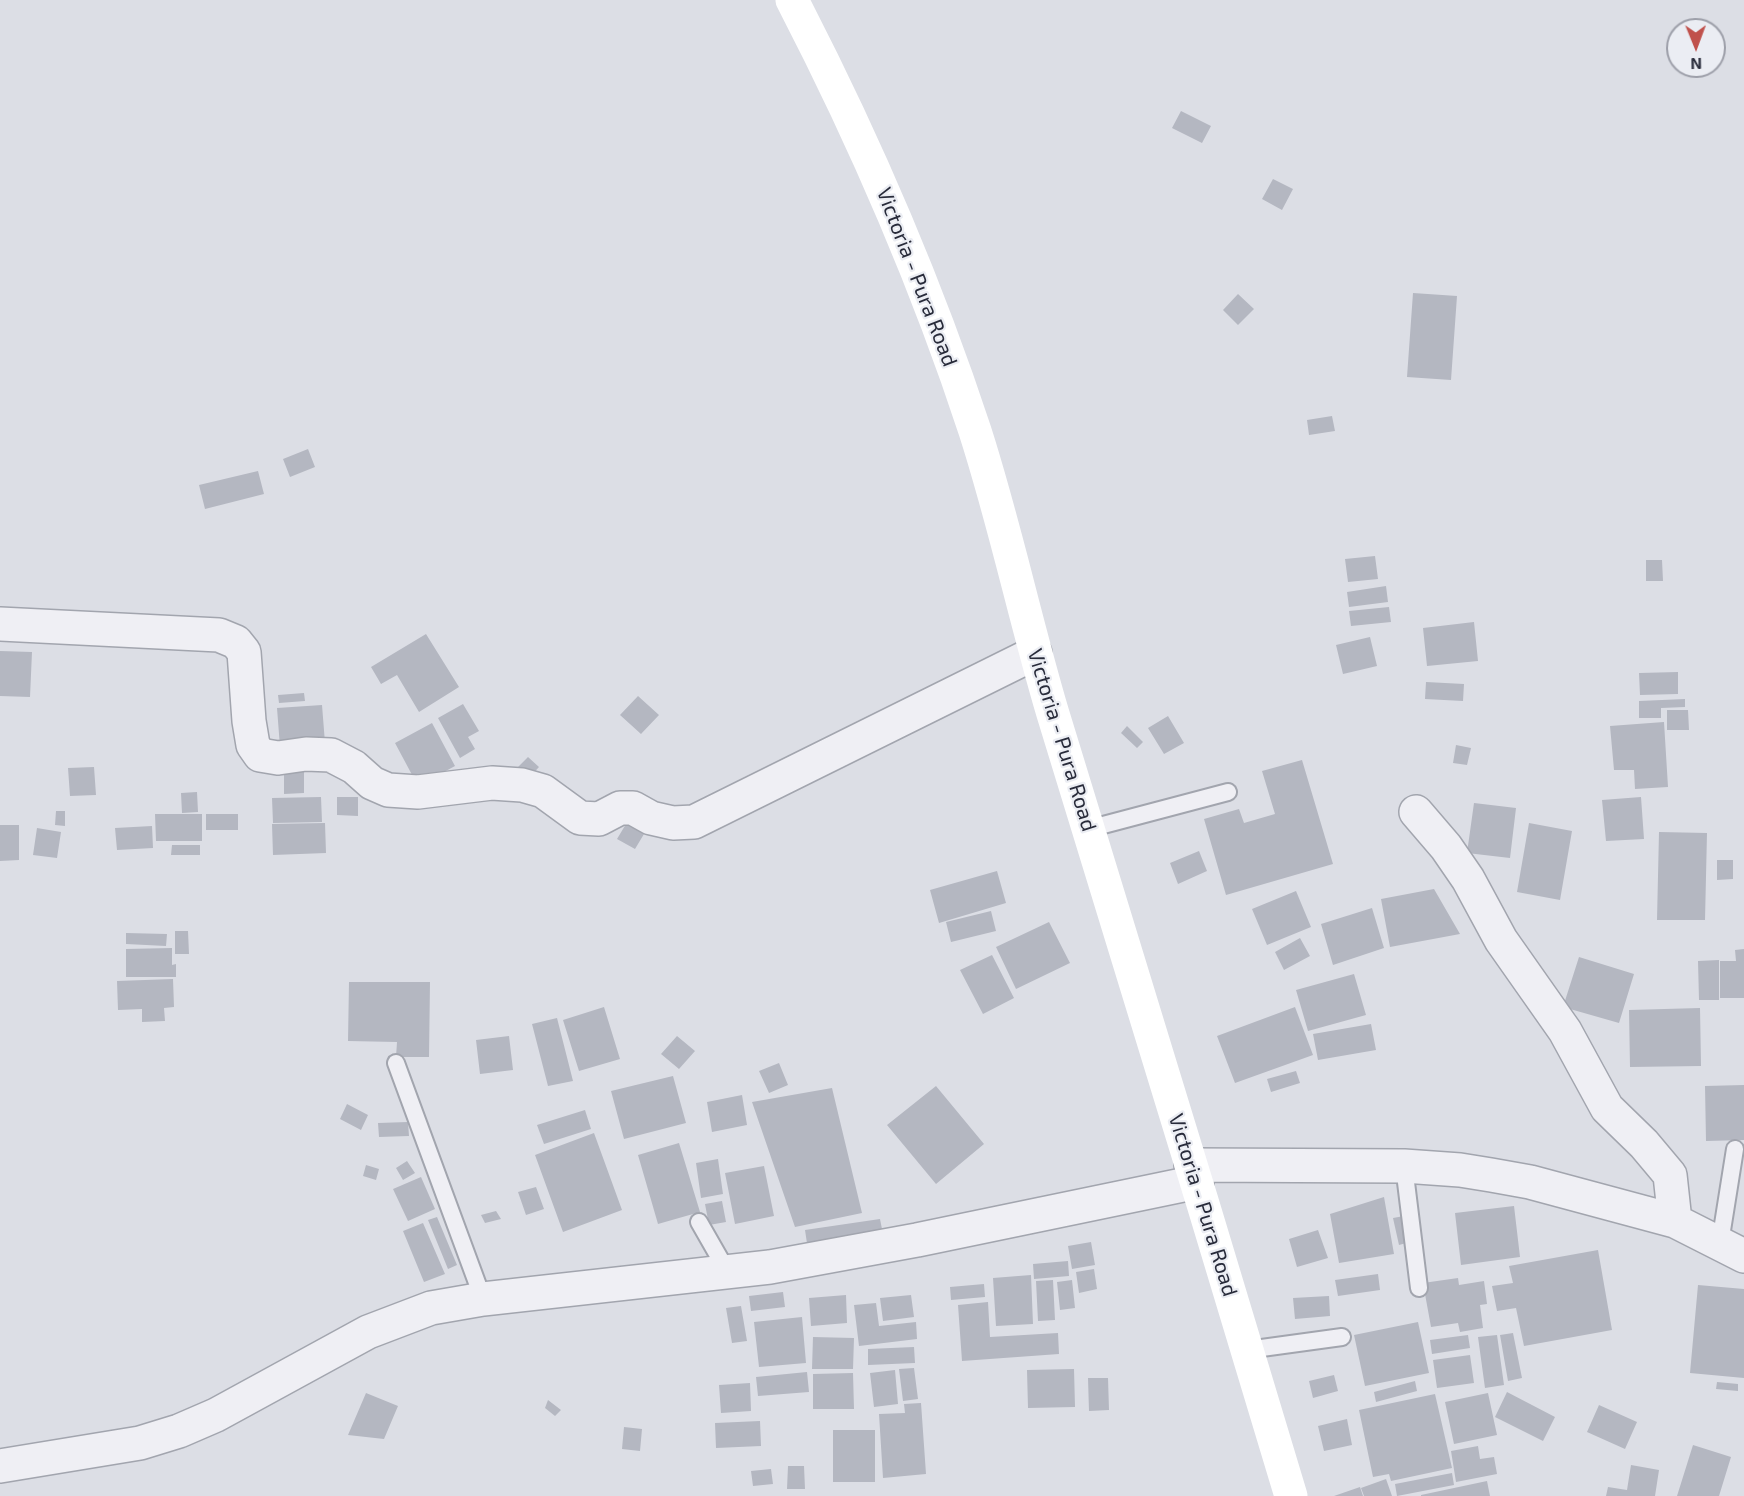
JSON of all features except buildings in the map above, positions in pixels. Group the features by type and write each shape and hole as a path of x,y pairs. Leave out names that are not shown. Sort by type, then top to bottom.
{"main road":[{"name":"Victoria - Pura Road","path":"792,0 887,196 933,310 975,431 1000,514 1035,653 1291,1496"}],"street":[{"path":"0,624 219,635 236,642 244,652 249,722 253,745 260,755 278,758 306,754 331,755 354,767 372,783 388,790 418,792 492,783 522,785 543,791 580,818 599,819 620,808 633,808 651,818 673,823 694,822 703,818 1035,653"},
{"path":"1416,812 1446,847 1468,879 1501,940 1565,1031 1607,1108 1644,1144 1670,1175 1675,1221"},
{"path":"0,1466 140,1443 179,1431 216,1415 368,1332 431,1308 483,1299 770,1267 917,1240 1194,1174 1404,1166 1460,1170 1530,1182 1675,1221 1732,1250"}],"lane":[{"path":"1088,829 1228,792"},
{"path":"396,1063 483,1299"},
{"path":"1732,1250 1735,1149"},
{"path":"1404,1166 1419,1288"},
{"path":"699,1222 727,1271"},
{"path":"1247,1350 1342,1337"}]}
